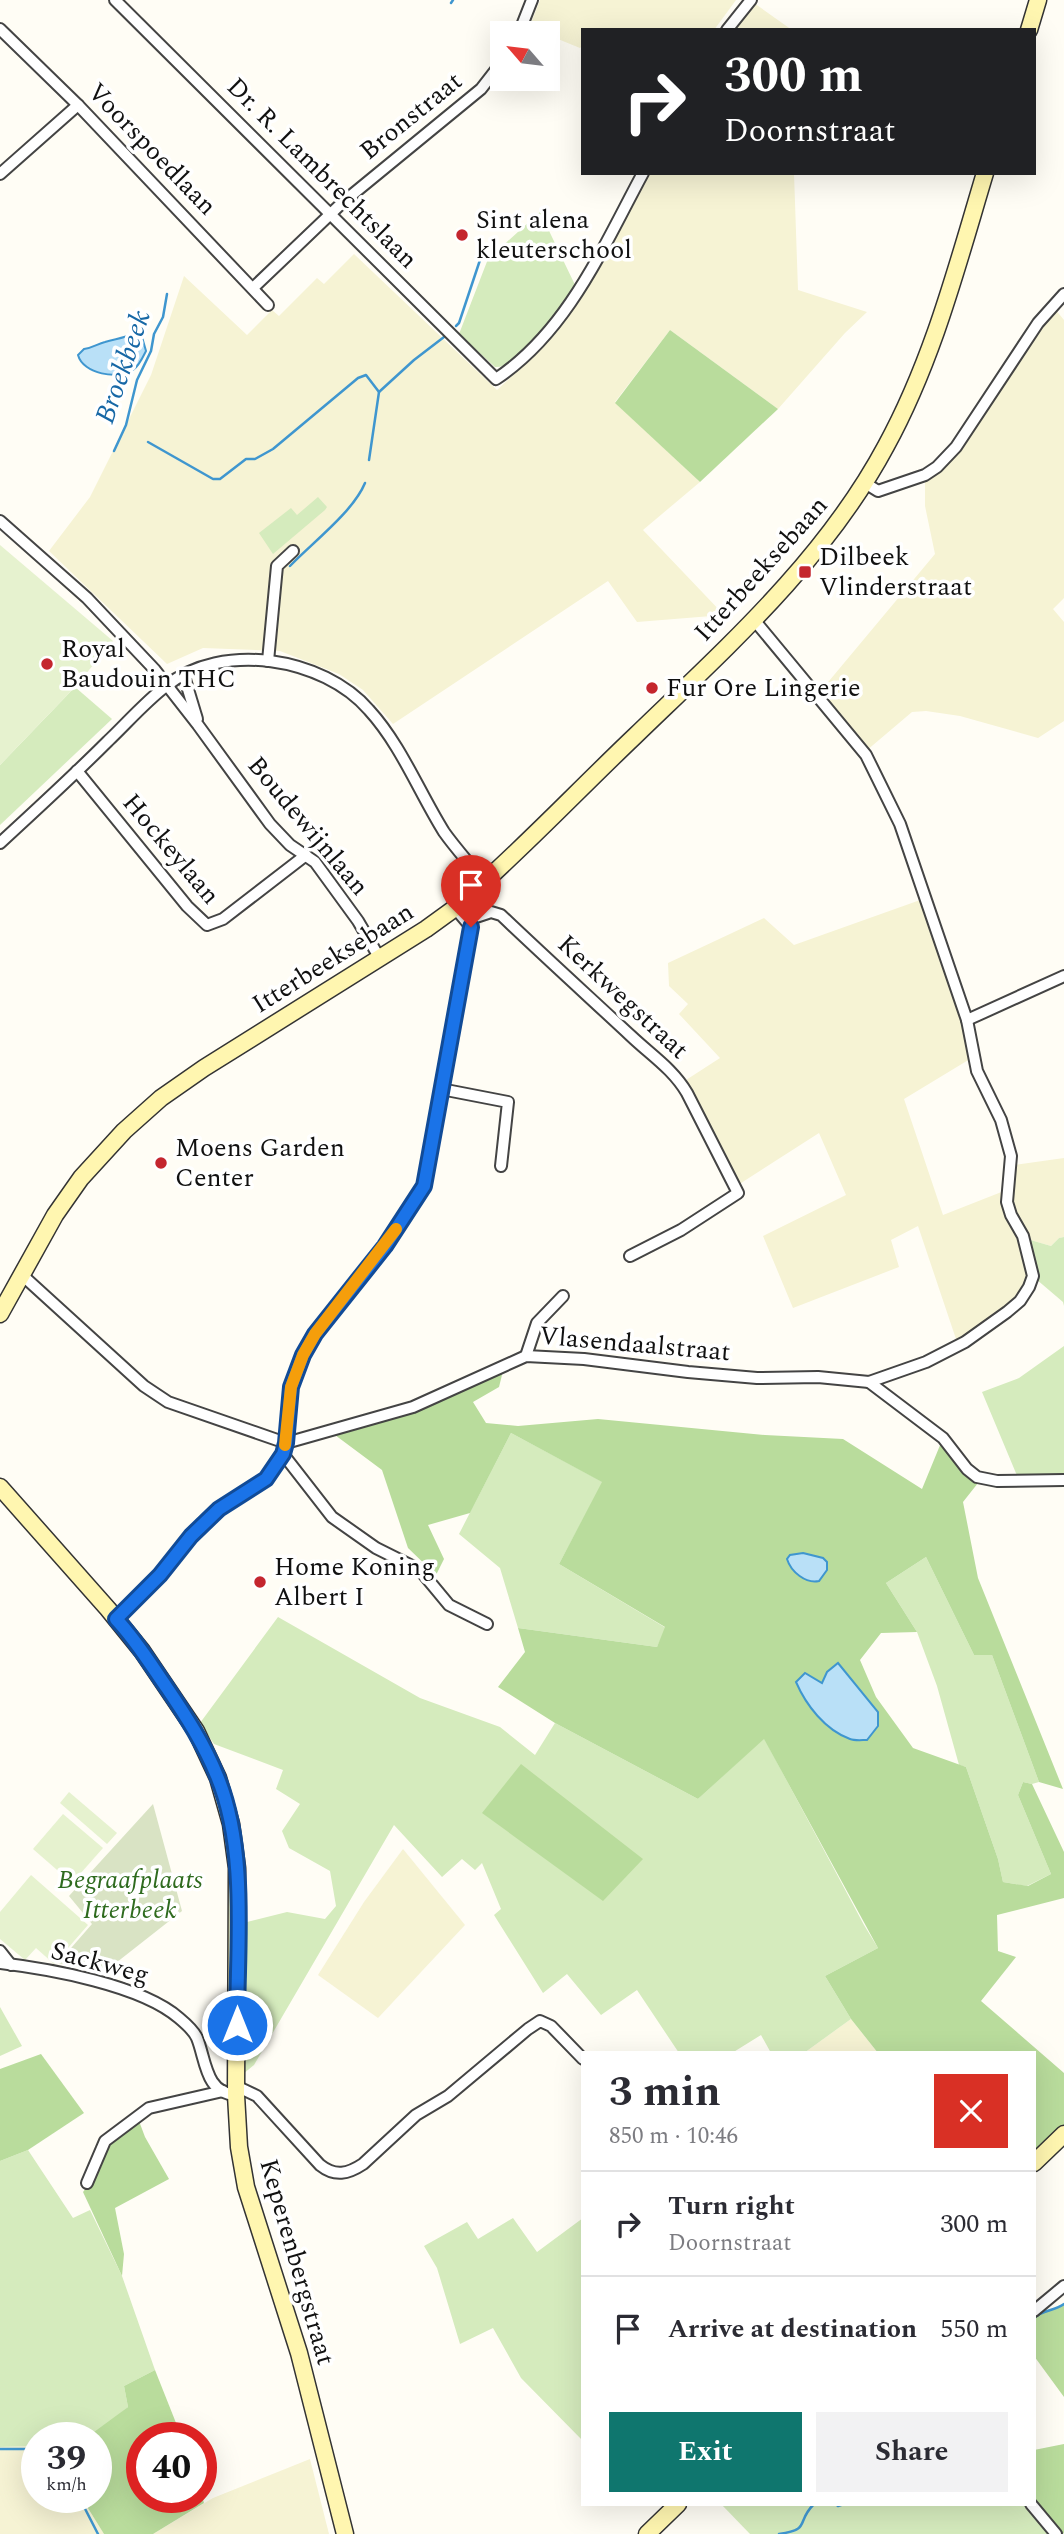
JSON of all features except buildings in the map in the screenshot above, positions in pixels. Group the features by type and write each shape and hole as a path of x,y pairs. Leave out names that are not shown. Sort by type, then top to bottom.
{"main road":[{"path":"1030,28 1038,0"},
{"name":"Itterbeeksebaan","path":"0,1314 55,1215 81,1178 124,1131 161,1098 204,1068 379,957 461,914 484,882 755,621 792,579 865,483 916,386 984,175"},
{"name":"Keperenbergstraat","path":"0,1487 142,1651 196,1731 218,1778 231,1824 237,1868 232,2091 239,2147 246,2186 299,2353 345,2534"},
{"path":"1036,2161 1064,2134"},
{"path":"646,2534 676,2506"}],"street":[{"name":"Dr. R. Lambrechtslaan","path":"115,0 496,379 528,355 570,304 642,175"},
{"path":"524,21 532,0"},
{"path":"729,28 751,0"},
{"name":"Voorspoedlaan","path":"0,29 78,104 268,305"},
{"name":"Bronstraat","path":"253,288 330,213 481,89 490,77"},
{"path":"0,174 78,104"},
{"path":"865,483 878,491 917,479 937,467 956,447 1038,323 1064,294"},
{"name":"Boudewijnlaan","path":"0,521 87,598 167,685 270,824 290,845 315,862 379,957"},
{"path":"268,661 277,566 293,551"},
{"path":"755,621 815,697 866,755 900,824 967,1020 977,1071 1006,1134 1011,1156 1006,1202 1023,1236 1033,1276 1020,1301 990,1326 926,1362 874,1381"},
{"path":"0,843 167,685 207,664 268,661 312,670 342,686 364,704 386,733 446,834 484,882"},
{"name":"Boudewijnlaan","path":"184,676 198,725"},
{"name":"Hockeylaan","path":"77,771 201,923 207,925 223,919 306,855"},
{"name":"Kerkwegstraat","path":"461,914 491,912 501,915 664,1064 687,1093 738,1193 681,1230 631,1256"},
{"path":"116,1619 219,1509 266,1479 284,1448 291,1387 303,1355 315,1334 385,1246 424,1186 471,927 461,914"},
{"path":"967,1020 1064,976"},
{"path":"441,1089 508,1102 501,1166"},
{"path":"21,1274 144,1386 168,1402 284,1448 332,1517 376,1548 420,1570 449,1605 487,1624"},
{"path":"526,1356 537,1324 563,1296"},
{"name":"Vlasendaalstraat","path":"284,1448 413,1407 526,1356 584,1359 757,1378 818,1377 874,1381"},
{"path":"874,1381 943,1438 967,1469 977,1477 997,1481 1064,1480"},
{"path":"0,1951 6,1964"},
{"name":"Sackweg","path":"6,1964 119,1988 148,1997 166,2007 196,2036 203,2064 212,2083 232,2091"},
{"path":"87,2183 105,2141 149,2108 232,2091 257,2096 320,2165 341,2174 363,2164 416,2115 448,2095 540,2021 551,2026 581,2057"},
{"path":"1036,2309 1064,2286"},
{"path":"1033,2506 1056,2534"}],"shaded area":[{"path":"540,0 736,0 715,28 581,28 580,48 560,40 560,21 532,21"},
{"path":"754,3 789,28 735,28"},
{"path":"649,175 794,175 798,290 867,312 778,409 670,330 615,402 700,482 643,530 724,615 637,622 608,581 393,724 363,690 339,674 280,651 203,648 167,664 49,551 90,497 151,375 184,276 247,335 272,310 279,316 317,278 324,284 354,254 497,390 541,349 575,305"},
{"path":"1055,309 1064,320 1064,598 1053,609 1064,622 1064,721 1038,738 960,716 926,711 912,712 866,751 819,693 935,554 925,506 925,481 933,475"},
{"path":"923,899 964,1020 970,1059 904,1099 943,1215 1004,1191 1029,1275 1017,1298 957,1342 918,1226 891,1240 899,1267 793,1308 763,1236 846,1195 819,1133 738,1185 686,1080 720,1058 679,1014 688,1004 669,986 668,963 764,918 794,945"},
{"path":"1064,1158 1064,1237 1051,1246 1027,1239 1010,1207 1015,1165"},
{"path":"403,1849 465,1925 378,2018 318,1975 364,1902"},
{"path":"851,2019 876,2051 807,2051"},
{"path":"21,2446 21,2513 91,2513 104,2534 0,2534 0,2447"},
{"path":"310,2459 329,2534 153,2534 188,2513 217,2513 217,2496"}],"green space":[{"path":"540,212 576,287 529,348 506,365 495,367 459,334 488,259"},
{"path":"670,330 778,409 700,482 615,403"},
{"path":"318,497 327,507 325,510 273,554 259,533 291,508 297,515"},
{"name":"Royal Baudouin THC","path":"0,545 113,641 75,687 0,765"},
{"path":"75,687 112,719 0,825 0,765"},
{"path":"1064,1237 1064,1306 1063,1302 1036,1279 1027,1239 1051,1246"},
{"path":"1064,1346 1064,1476 1018,1478 982,1392 1019,1378"},
{"path":"503,1371 499,1387 473,1402 486,1423 518,1426 598,1419 765,1435 843,1439 922,1489 943,1438 978,1483 963,1502 978,1578 1063,1789 1039,1782 992,1655 974,1655 926,1557 886,1583 917,1632 881,1633 860,1660 876,1697 913,1748 966,1767 998,1859 1003,1882 1028,1886 1051,1874 1018,1795 1023,1782 1032,1784 1064,1852 1064,1898 997,1915 998,1951 1016,1957 981,2001 1064,2073 1064,2128 1036,2154 1036,2051 876,2051 851,2019 825,1976 878,1948 764,1739 698,1799 555,1723 498,1687 525,1652 518,1628 657,1647 665,1627 559,1564 602,1482 511,1433 470,1513 428,1525 444,1559 436,1575 408,1548 382,1470 335,1435 431,1406","holes":["838,1663 878,1712 796,1682 822,1683"]},
{"path":"511,1433 603,1482 559,1564 666,1628 657,1647 518,1628 500,1568 459,1534"},
{"path":"926,1557 974,1655 992,1655 1039,1782 1023,1782 1018,1795 1051,1874 1027,1886 1003,1882 998,1859 966,1767 959,1765 937,1686 917,1632 886,1583"},
{"path":"278,1617 420,1698 500,1727 535,1755 555,1723 698,1799 764,1738 878,1948 825,1976 851,2019 807,2051 770,2051 761,2035 735,2051 678,2051 637,1990 601,2015 567,1974 543,1993 494,1915 501,1909 482,1863 475,1870 462,1859 442,1877 394,1825 254,2065 243,2074 247,1922 287,1912 325,1919 336,1906 330,1871 289,1848 282,1831 300,1804 276,1789 283,1770 214,1744 200,1723"},
{"path":"521,1764 643,1859 603,1901 482,1813"},
{"path":"69,1792 117,1833 107,1844 60,1803"},
{"name":"Begraafplaats Itterbeek","path":"153,1804 182,1911 112,1966 117,1975 58,1963 92,1924 69,1896"},
{"path":"63,1814 103,1848 72,1883 33,1849"},
{"path":"31,1875 88,1925 54,1964 36,1948 25,1960 0,1939 0,1912"},
{"path":"0,2007 22,2046 0,2056"},
{"path":"41,2054 84,2113 28,2150 0,2161 0,2069"},
{"path":"139,2121 169,2179 115,2208 124,2254 122,2276 83,2192 100,2170 109,2146"},
{"path":"28,2150 73,2218 90,2210 122,2276 155,2370 124,2386 128,2407 110,2422 21,2422 21,2446 0,2447 0,2161"},
{"path":"513,2218 537,2252 581,2219 581,2439 521,2378 493,2328 460,2344 437,2268 424,2246 467,2222 478,2239"},
{"path":"1064,2304 1064,2397 1036,2359 1036,2317"},
{"path":"155,2370 176,2422 126,2422 126,2513 188,2513 153,2534 104,2534 91,2513 112,2513 112,2422 108,2422 128,2407 124,2386"},
{"path":"1064,2444 1064,2534 1036,2503 1036,2450"},
{"path":"723,2506 1026,2506 1048,2534 750,2534"}],"water":[{"path":"133,334 142,337 146,351 133,370 110,375 94,371 81,362 78,355 84,349"},
{"path":"803,1553 823,1558 827,1562 827,1570 819,1581 804,1579 789,1564 787,1559 790,1555"},
{"path":"838,1663 878,1712 878,1726 867,1740 852,1740 832,1730 811,1708 796,1682 805,1673 822,1683 827,1672"}],"waterway":[{"name":"Broekbeek","path":"456,326 481,257"},
{"name":"Broekbeek","path":"114,451 126,425 137,380 163,317 167,294"},
{"name":"Broekbeek","path":"369,460 379,392 444,337"},
{"name":"Broekbeek","path":"148,442 213,479 220,479 246,459 255,459 273,449 358,378 366,375 379,392"},
{"name":"Broekbeek","path":"290,566 342,516 365,483"},
{"path":"1036,2317 1064,2304"},
{"path":"0,2449 21,2449"},
{"path":"779,2534 800,2527 812,2506"},
{"path":"87,2513 98,2534"}],"slow traffic":[{"path":"285,1445 291,1387 303,1355 315,1334 396,1229"}],"place":[{"name":"Sint alena kleuterschool","path":"462,235"},
{"name":"Dilbeek Vlinderstraat","path":"805,572"},
{"name":"Royal Baudouin THC","path":"47,664"},
{"name":"Fur Ore Lingerie","path":"652,688"},
{"name":"Moens Garden Center","path":"161,1163"},
{"name":"Home Koning Albert I","path":"260,1582"}],"route":[{"path":"237,2025 237,1868 231,1824 218,1778 196,1731 142,1651 116,1619 219,1509 266,1479 283,1454 291,1387 303,1355 315,1334 385,1246 424,1186 471,927"}]}
